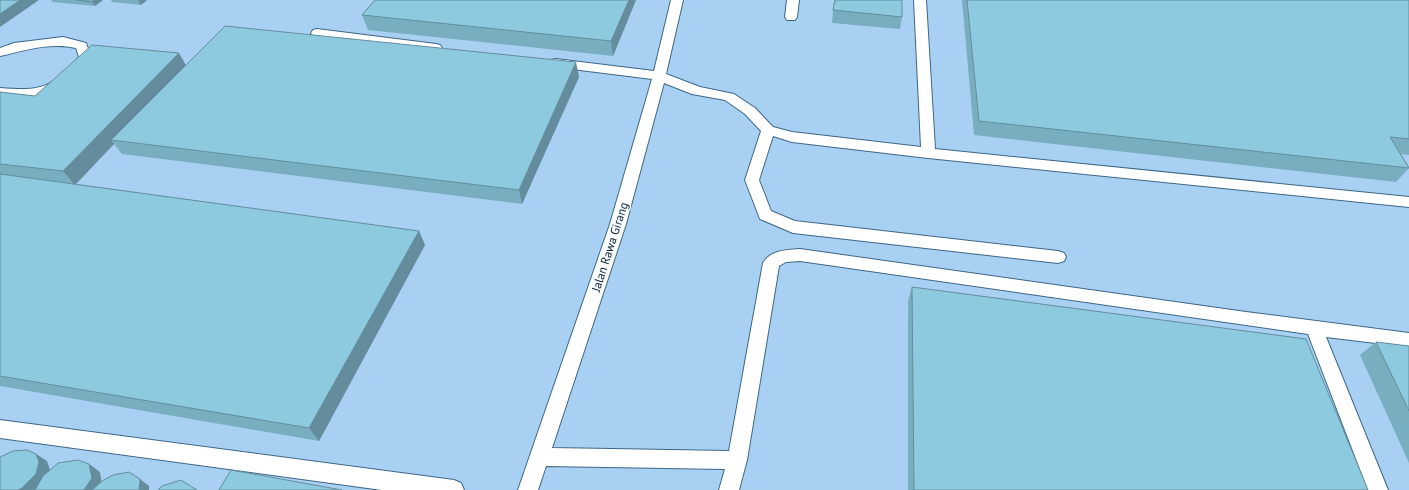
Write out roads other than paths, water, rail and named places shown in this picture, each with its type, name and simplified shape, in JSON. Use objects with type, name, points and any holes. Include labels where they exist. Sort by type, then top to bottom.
[{"type":"lane","name":"Jalan Rawa Girang","points":[[528,490],[618,224],[659,76],[677,0]]},
{"type":"lane","points":[[791,17],[793,0]]},
{"type":"lane","points":[[920,0],[928,153]]},
{"type":"lane","points":[[317,33],[449,50]]},
{"type":"lane","points":[[0,52],[14,47],[63,41],[82,46],[85,57],[64,81],[49,88],[25,94],[0,92]]},
{"type":"lane","points":[[543,62],[659,76],[697,91],[729,98],[750,111],[768,130],[792,137],[928,153],[1409,202]]},
{"type":"lane","points":[[768,130],[752,180],[765,215],[793,227],[1058,257]]},
{"type":"lane","points":[[729,490],[737,460],[771,263],[783,256],[800,255],[1314,328],[1409,340]]},
{"type":"lane","points":[[1314,328],[1378,490]]},
{"type":"lane","points":[[0,429],[454,490]]},
{"type":"lane","points":[[540,458],[737,460]]}]
